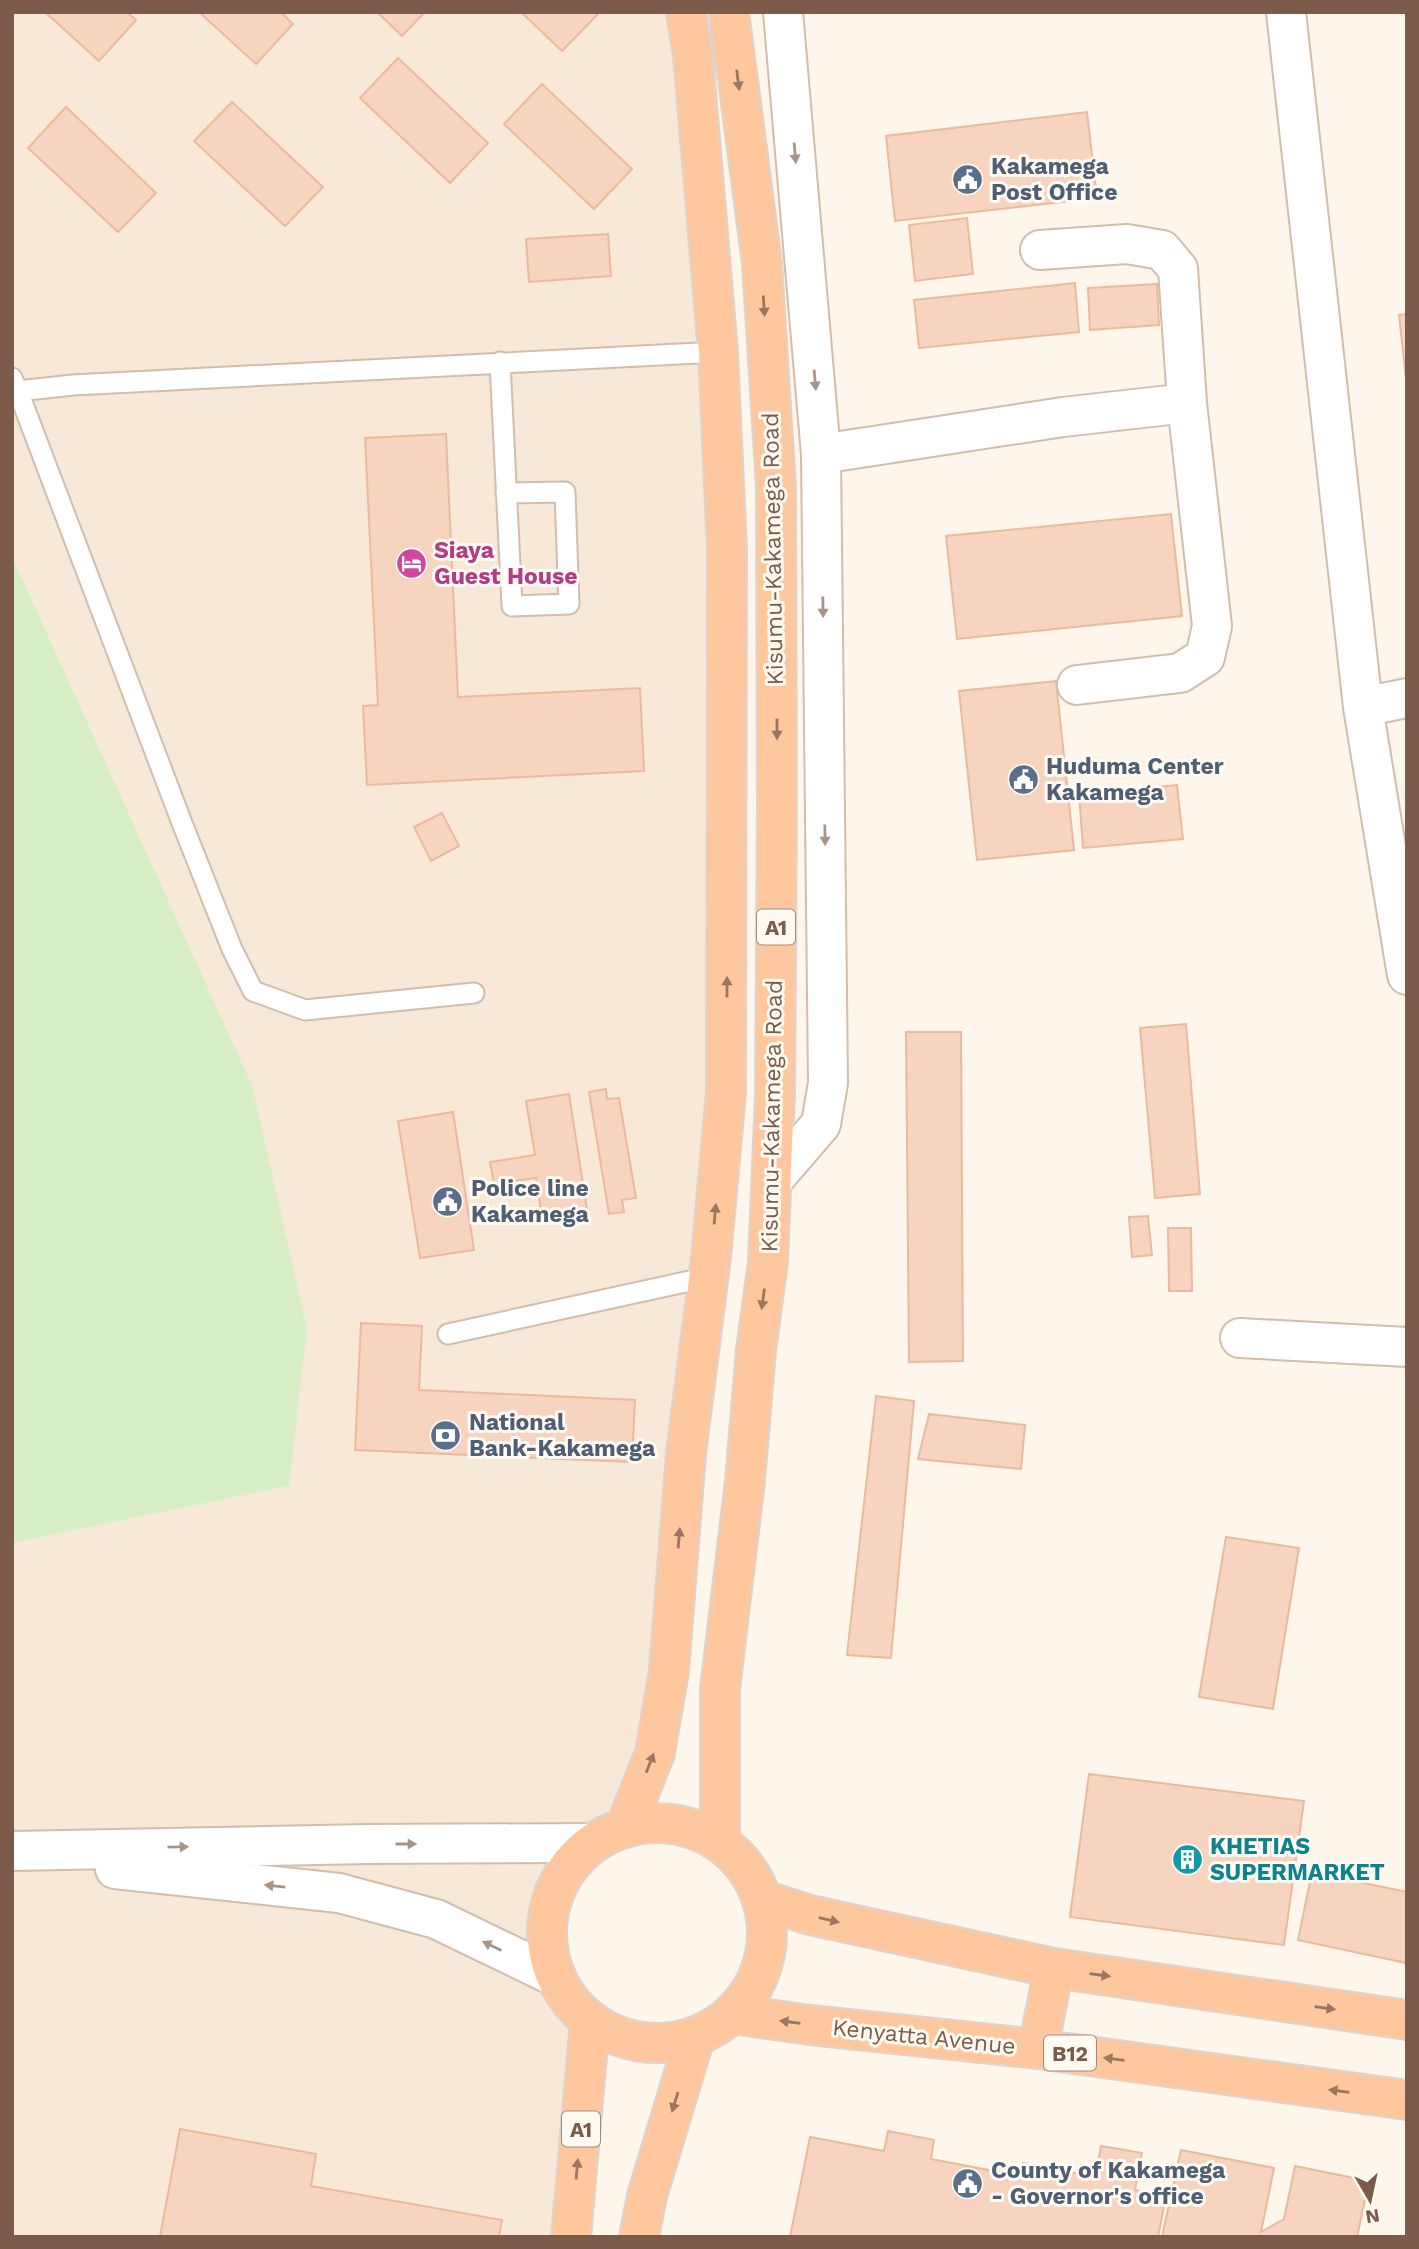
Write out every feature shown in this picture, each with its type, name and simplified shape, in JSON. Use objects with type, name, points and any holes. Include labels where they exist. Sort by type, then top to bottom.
[{"type":"highway","name":"Kisumu-Kakamega Road","points":[[609,1834],[654,1753],[669,1671],[686,1454],[708,1277],[726,1080],[727,549],[718,352],[687,12]]},
{"type":"highway","name":"Kisumu-Kakamega Road","points":[[720,1841],[720,1689],[768,1262],[772,1181],[777,821],[776,487],[762,263],[729,12]]},
{"type":"highway","points":[[658,1822],[690,1827],[720,1841],[747,1867],[764,1900],[768,1930],[765,1961],[752,1990],[733,2014],[695,2037],[668,2043],[640,2042],[614,2035],[590,2022],[569,2001],[554,1976],[545,1939],[550,1903],[566,1869],[609,1834],[658,1822]]},
{"type":"highway","points":[[764,1900],[810,1915],[1055,1968],[1407,2020]]},
{"type":"highway","points":[[1038,2049],[1055,1968]]},
{"type":"highway","name":"Kenyatta Avenue","points":[[733,2014],[810,2025],[1038,2049],[1407,2100]]},
{"type":"highway","name":"A1","points":[[571,2237],[590,2022]]},
{"type":"highway","points":[[639,2237],[647,2196],[695,2037]]},
{"type":"street","points":[[772,1181],[821,1124],[828,1083],[821,454],[783,12]]},
{"type":"street","points":[[1286,12],[1363,707],[1407,975]]},
{"type":"street","points":[[1040,250],[1127,244],[1162,250],[1178,269],[1186,403],[1212,626],[1205,657],[1180,673],[1077,685]]},
{"type":"street","points":[[821,454],[1063,417],[1186,403]]},
{"type":"street","points":[[1363,707],[1407,698]]},
{"type":"street","points":[[1240,1338],[1407,1347]]},
{"type":"street","points":[[12,1851],[368,1844],[609,1834]]},
{"type":"street","points":[[12,1858],[339,1893],[436,1919],[554,1976]]},
{"type":"lane","points":[[474,993],[305,1010],[253,991],[232,949],[187,836],[15,384],[73,385],[718,352]]},
{"type":"lane","points":[[500,362],[506,493],[512,606],[569,604],[565,492],[506,493]]},
{"type":"lane","points":[[448,1334],[708,1277]]},
{"type":"shaded area","points":[[12,12],[680,12],[731,814],[661,1671],[622,1826],[580,1845],[557,1870],[543,1906],[539,1943],[542,1979],[579,2028],[566,2237],[12,2237],[12,1543],[289,1486],[252,1085],[12,556]]},
{"type":"green space","points":[[12,556],[252,1085],[307,1329],[289,1486],[12,1543]]},
{"type":"building","points":[[45,12],[127,12],[136,20],[99,61]]},
{"type":"building","points":[[199,12],[281,12],[293,24],[256,64]]},
{"type":"building","points":[[377,12],[425,12],[402,36]]},
{"type":"building","points":[[521,12],[600,12],[562,51]]},
{"type":"building","points":[[398,58],[488,143],[450,183],[360,98]]},
{"type":"building","points":[[542,84],[632,169],[594,209],[504,124]]},
{"type":"building","points":[[232,102],[323,187],[285,226],[194,141]]},
{"type":"building","points":[[66,107],[156,193],[118,232],[28,148]]},
{"type":"building","points":[[1087,112],[1097,198],[895,221],[886,136]]},
{"type":"building","points":[[967,218],[973,274],[915,281],[909,225]]},
{"type":"building","points":[[608,234],[611,276],[529,282],[526,239]]},
{"type":"building","points":[[1075,283],[1079,332],[919,348],[914,300]]},
{"type":"building","points":[[1157,284],[1159,325],[1090,330],[1088,288]]},
{"type":"building","points":[[1407,314],[1407,388],[1399,315]]},
{"type":"building","name":"Siaya Guest House","points":[[446,434],[458,697],[640,688],[644,771],[367,785],[363,706],[378,705],[365,438]]},
{"type":"building","points":[[1171,514],[1182,616],[957,639],[946,536]]},
{"type":"building","points":[[1056,681],[1074,850],[977,860],[959,691]]},
{"type":"building","points":[[1177,785],[1183,839],[1083,848],[1079,794]]},
{"type":"building","points":[[442,813],[459,846],[431,861],[414,827]]},
{"type":"building","points":[[1186,1024],[1200,1194],[1155,1198],[1140,1028]]},
{"type":"building","points":[[906,1032],[961,1032],[963,1361],[909,1362]]},
{"type":"building","points":[[606,1089],[607,1099],[619,1098],[636,1198],[622,1200],[624,1212],[609,1214],[589,1092]]},
{"type":"building","points":[[569,1094],[588,1216],[543,1223],[536,1178],[494,1184],[490,1162],[535,1155],[526,1101]]},
{"type":"building","points":[[453,1112],[474,1250],[420,1258],[398,1121]]},
{"type":"building","points":[[1148,1216],[1152,1255],[1132,1257],[1129,1217]]},
{"type":"building","points":[[1168,1228],[1191,1228],[1192,1291],[1169,1291]]},
{"type":"building","points":[[361,1323],[422,1326],[419,1390],[635,1400],[632,1462],[355,1450]]},
{"type":"building","points":[[876,1396],[914,1401],[891,1658],[847,1655]]},
{"type":"building","points":[[929,1414],[1025,1425],[1021,1469],[918,1459]]},
{"type":"building","points":[[1226,1537],[1299,1548],[1273,1709],[1199,1697]]},
{"type":"building","name":"KHETIAS SUPERMARKET","points":[[1089,1774],[1304,1801],[1284,1945],[1070,1917]]},
{"type":"building","points":[[1312,1872],[1407,1892],[1406,1963],[1298,1940]]},
{"type":"building","points":[[180,2129],[316,2154],[311,2186],[502,2220],[499,2237],[160,2237]]},
{"type":"building","name":"County of Kakamega - Governor's office","points":[[888,2131],[934,2140],[931,2159],[1020,2176],[1023,2163],[1095,2177],[1101,2146],[1142,2153],[1135,2190],[1166,2196],[1158,2237],[790,2237],[810,2137],[884,2151]]},
{"type":"building","points":[[1181,2150],[1274,2168],[1261,2232],[1284,2219],[1295,2166],[1369,2181],[1357,2237],[1162,2237]]},
{"type":"place","name":"Kakamega Post Office","points":[[968,179]]},
{"type":"place","name":"Siaya Guest House","points":[[411,563]]},
{"type":"place","name":"Huduma Center Kakamega","points":[[1023,779]]},
{"type":"place","name":"Police line Kakamega","points":[[448,1201]]},
{"type":"place","name":"National Bank-Kakamega","points":[[446,1435]]},
{"type":"place","name":"KHETIAS SUPERMARKET","points":[[1187,1859]]},
{"type":"place","name":"County of Kakamega - Governor's office","points":[[968,2183]]}]
